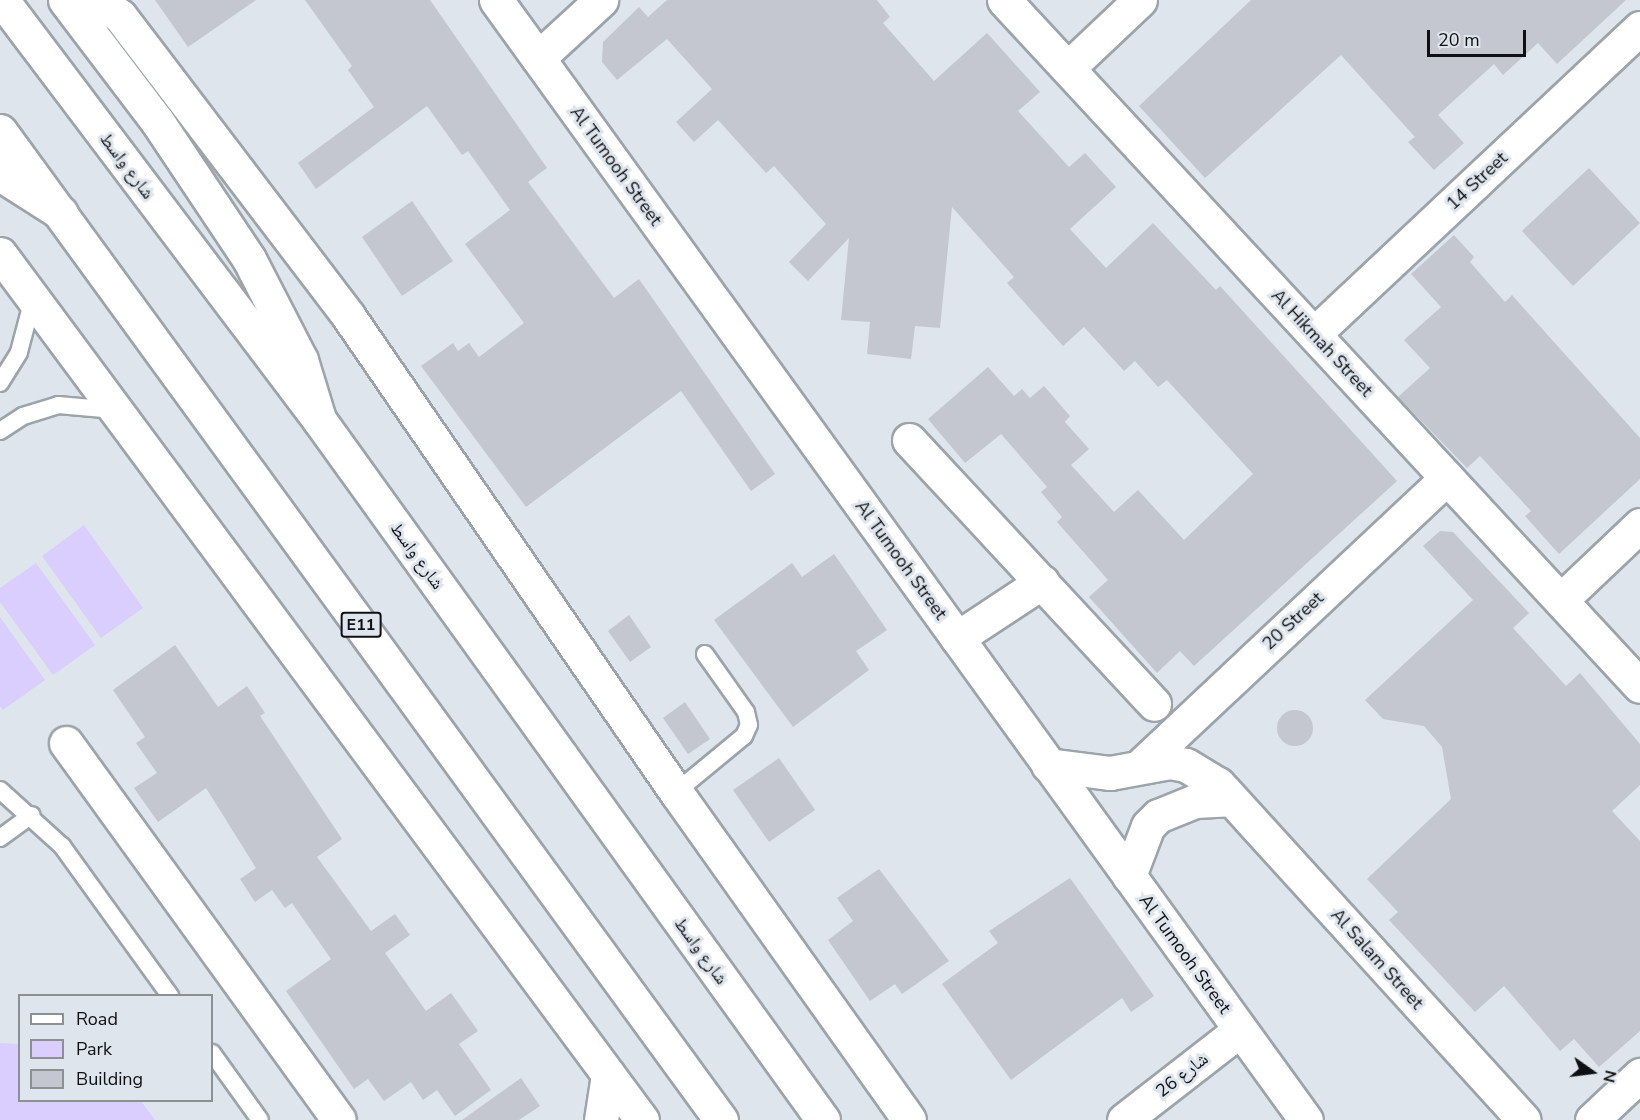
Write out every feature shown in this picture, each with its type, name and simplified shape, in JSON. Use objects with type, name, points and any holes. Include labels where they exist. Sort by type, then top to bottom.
[{"type":"main road","name":"شارع واسط","points":[[2,0],[320,421],[822,1120]]},
{"type":"main road","points":[[65,0],[157,121],[249,259],[302,360],[320,421]]},
{"type":"main road","points":[[97,0],[120,16],[349,317],[676,792],[909,1120]]},
{"type":"main road","name":"Al Tumooh Street","points":[[496,0],[1306,1120]]},
{"type":"main road","points":[[538,58],[601,0]]},
{"type":"main road","name":"Al Hikmah Street","points":[[1004,0],[1640,686]]},
{"type":"main road","points":[[1068,68],[1140,0]]},
{"type":"main road","name":"14 Street","points":[[1314,334],[1640,28]]},
{"type":"main road","name":"E11","points":[[0,131],[63,214],[721,1120]]},
{"type":"main road","points":[[0,174],[63,214]]},
{"type":"main road","points":[[0,254],[119,411],[642,1120]]},
{"type":"main road","points":[[909,440],[1154,704]]},
{"type":"main road","name":"20 Street","points":[[1140,766],[1447,478]]},
{"type":"main road","points":[[1561,600],[1640,525]]},
{"type":"main road","points":[[957,638],[1042,582]]},
{"type":"main road","points":[[66,743],[339,1120]]},
{"type":"main road","name":"Al Salam Street","points":[[1048,765],[1110,773],[1140,766],[1186,765],[1218,784],[1524,1120]]},
{"type":"main road","points":[[1129,876],[1144,835],[1158,816],[1195,801],[1230,799]]},
{"type":"main road","name":"شارع 26","points":[[1124,1120],[1240,1030]]},
{"type":"main road","points":[[601,1120],[608,1075]]},
{"type":"main road","points":[[1592,1120],[1640,1075]]},
{"type":"lane","points":[[0,383],[19,352],[33,298]]},
{"type":"lane","points":[[0,431],[23,416],[58,405],[119,411]]},
{"type":"lane","points":[[676,792],[744,736],[749,725],[746,712],[705,654]]},
{"type":"lane","points":[[0,790],[32,815],[62,846],[169,994]]},
{"type":"lane","points":[[0,838],[32,815]]},
{"type":"lane","points":[[213,1054],[260,1120]]},
{"type":"green space","points":[[84,525],[143,608],[101,638],[42,556]]},
{"type":"green space","points":[[36,563],[95,645],[53,675],[0,602],[0,588]]},
{"type":"green space","points":[[0,617],[45,680],[3,710],[0,706]]},
{"type":"green space","points":[[0,1043],[18,1044],[18,1102],[142,1102],[155,1120],[0,1120]]},
{"type":"building","points":[[155,0],[256,0],[188,47]]},
{"type":"building","points":[[305,0],[430,0],[547,168],[528,182],[614,298],[639,279],[775,474],[751,491],[681,391],[526,507],[421,366],[453,343],[458,351],[469,343],[479,357],[524,323],[465,244],[510,210],[468,151],[462,155],[427,106],[316,189],[298,163],[374,107],[348,70],[352,66]]},
{"type":"building","points":[[667,0],[877,0],[890,17],[883,23],[934,81],[987,33],[1040,92],[1018,111],[1069,167],[1085,153],[1116,187],[1070,229],[1106,268],[1153,223],[1216,290],[1220,286],[1397,481],[1194,666],[1180,651],[1157,673],[1089,597],[1108,580],[1057,522],[1062,517],[1041,492],[1047,487],[1001,434],[965,463],[928,419],[988,367],[1014,396],[1022,389],[1030,398],[1044,386],[1070,416],[1065,422],[1089,449],[1071,465],[1114,512],[1138,490],[1184,540],[1253,474],[1167,380],[1158,387],[1135,361],[1124,371],[1084,327],[1063,346],[1007,283],[1014,277],[952,207],[940,328],[915,326],[911,359],[867,354],[870,322],[841,320],[849,238],[808,281],[789,262],[826,224],[774,166],[766,173],[718,120],[694,142],[676,122],[712,89],[667,39],[617,80],[602,62],[603,42],[639,7],[648,17]]},
{"type":"building","points":[[1251,0],[1626,0],[1557,64],[1538,43],[1503,75],[1494,64],[1438,115],[1464,143],[1434,170],[1408,142],[1415,137],[1341,55],[1205,178],[1139,106]]},
{"type":"building","points":[[1589,168],[1640,223],[1573,286],[1522,231]]},
{"type":"building","points":[[412,201],[453,261],[402,296],[362,237]]},
{"type":"building","points":[[1454,235],[1474,257],[1470,262],[1505,302],[1512,295],[1640,438],[1640,479],[1559,554],[1525,516],[1531,511],[1480,456],[1467,468],[1398,397],[1430,368],[1404,340],[1441,307],[1411,274]]},
{"type":"building","points":[[1440,531],[1453,532],[1529,613],[1513,628],[1566,686],[1580,673],[1640,744],[1640,785],[1612,811],[1640,841],[1640,1031],[1599,1067],[1574,1039],[1560,1051],[1504,986],[1475,1012],[1389,920],[1398,912],[1367,879],[1451,799],[1442,747],[1424,726],[1383,719],[1365,700],[1473,600],[1423,546]]},
{"type":"building","points":[[834,554],[887,630],[856,651],[869,670],[793,727],[714,620],[792,563],[802,577]]},
{"type":"building","points":[[629,615],[651,647],[630,662],[608,631]]},
{"type":"building","points":[[175,645],[218,707],[247,686],[265,713],[260,716],[342,839],[317,857],[371,931],[395,914],[410,935],[385,953],[426,1011],[451,993],[478,1031],[459,1044],[491,1090],[455,1116],[437,1090],[423,1100],[411,1082],[384,1101],[368,1079],[354,1089],[286,991],[331,959],[292,903],[285,908],[272,890],[255,902],[240,879],[256,868],[206,788],[158,822],[134,788],[157,773],[136,743],[145,737],[113,690]]},
{"type":"building","points":[[685,702],[710,739],[688,754],[663,718]]},
{"type":"building","points":[[1295,710],[1308,715],[1313,728],[1308,741],[1295,746],[1282,741],[1277,728],[1282,715]]},
{"type":"building","points":[[779,758],[815,810],[769,842],[733,790]]},
{"type":"building","points":[[879,869],[949,961],[902,994],[895,984],[870,1001],[828,940],[853,921],[837,898]]},
{"type":"building","points":[[1070,878],[1154,996],[1131,1012],[1122,998],[1011,1080],[942,984],[998,943],[989,931]]},
{"type":"building","points":[[521,1078],[540,1106],[519,1120],[462,1120]]}]
